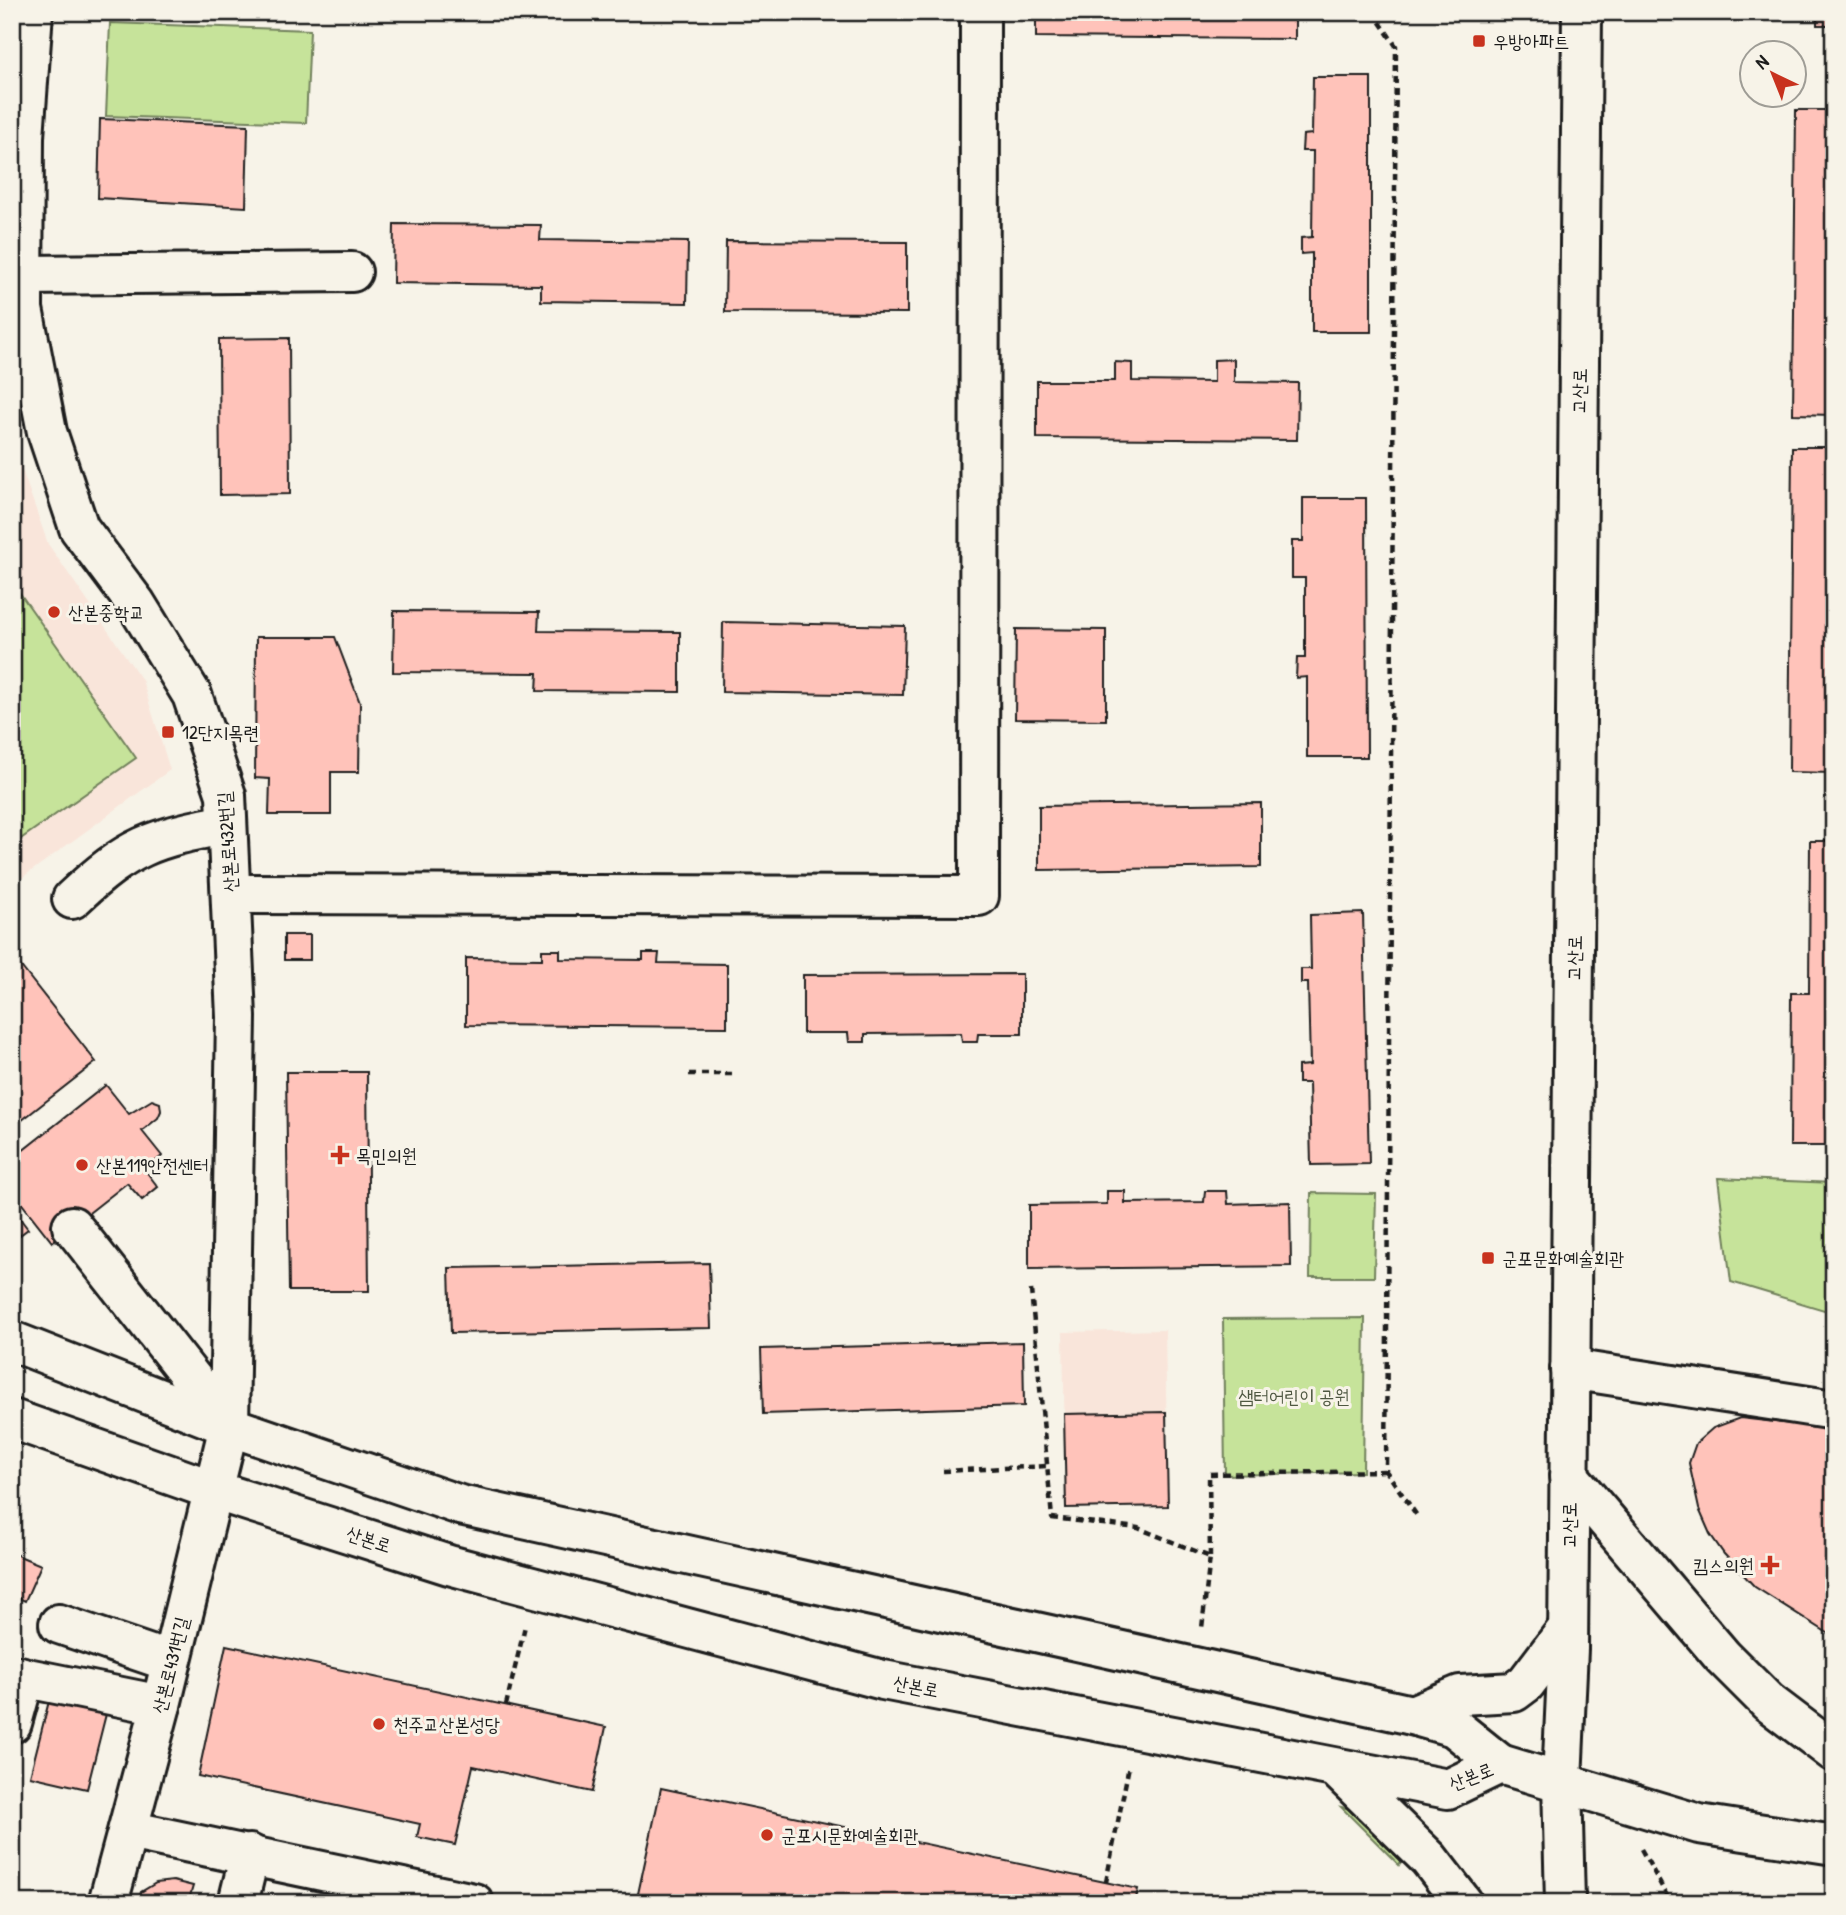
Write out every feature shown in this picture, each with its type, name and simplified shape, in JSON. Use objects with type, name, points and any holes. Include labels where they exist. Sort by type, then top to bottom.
[{"type":"street","name":"산본로432번길","points":[[33,12],[24,137],[19,299],[47,432],[79,528],[136,604],[192,695],[226,795],[236,1017],[229,1426]]},
{"type":"street","points":[[231,894],[979,897],[980,12]]},
{"type":"street","name":"고산로","points":[[1565,1903],[1563,1781],[1568,1628],[1582,12]]},
{"type":"street","points":[[19,299],[352,272]]},
{"type":"street","points":[[72,899],[128,852],[164,836],[227,824]]},
{"type":"street","points":[[72,1226],[229,1426]]},
{"type":"street","points":[[12,1341],[229,1426],[460,1504],[1412,1715],[1454,1727],[1500,1764]]},
{"type":"street","points":[[1570,1369],[1834,1410]]},
{"type":"street","name":"산본로","points":[[12,1419],[213,1490],[449,1565],[883,1680],[1136,1731],[1448,1789],[1500,1764],[1699,1824],[1834,1844]]},
{"type":"street","name":"산본로431번길","points":[[108,1903],[161,1705],[229,1426]]},
{"type":"street","points":[[1569,1476],[1723,1657],[1768,1702],[1834,1752]]},
{"type":"street","points":[[59,1624],[171,1662]]},
{"type":"street","points":[[1412,1715],[1460,1695],[1514,1692],[1526,1683],[1568,1628]]},
{"type":"street","points":[[12,1723],[20,1694],[16,1676],[161,1705]]},
{"type":"street","points":[[1336,1768],[1429,1859],[1463,1903]]},
{"type":"street","points":[[128,1830],[474,1903]]},
{"type":"street","points":[[237,1903],[250,1854]]},
{"type":"path","points":[[1373,12],[1396,47],[1386,1471],[1418,1517]]},
{"type":"path","points":[[689,1074],[734,1074]]},
{"type":"path","points":[[1031,1290],[1052,1518],[1138,1528],[1210,1557]]},
{"type":"path","points":[[943,1471],[1047,1466]]},
{"type":"path","points":[[1197,1667],[1210,1557],[1209,1474],[1386,1471]]},
{"type":"path","points":[[506,1705],[534,1587]]},
{"type":"path","points":[[1106,1882],[1136,1731]]},
{"type":"shaded area","name":"산본중학교","points":[[12,441],[48,544],[142,680],[170,770],[12,885]]},
{"type":"shaded area","points":[[1165,1330],[1168,1506],[1066,1508],[1063,1332]]},
{"type":"green space","points":[[110,23],[310,30],[306,123],[106,116]]},
{"type":"green space","points":[[12,582],[136,758],[12,845]]},
{"type":"green space","points":[[1718,1178],[1834,1183],[1834,1313],[1731,1282]]},
{"type":"green space","points":[[1311,1193],[1376,1194],[1374,1277],[1310,1277]]},
{"type":"green space","name":"샘터어린이 공원","points":[[1365,1318],[1363,1472],[1225,1475],[1223,1319]]},
{"type":"green space","points":[[1341,1807],[1409,1821],[1411,1843],[1399,1865]]},
{"type":"building","points":[[1036,12],[1295,12],[1295,39],[1036,37]]},
{"type":"building","points":[[1817,12],[1834,12],[1834,25],[1817,25]]},
{"type":"building","points":[[1313,77],[1371,77],[1371,332],[1312,332],[1312,253],[1301,254],[1301,238],[1312,237],[1313,151],[1302,151],[1303,135],[1312,134]]},
{"type":"building","points":[[1796,110],[1834,110],[1834,415],[1793,414]]},
{"type":"building","points":[[100,119],[248,125],[246,207],[98,198]]},
{"type":"building","points":[[394,224],[541,225],[540,240],[688,242],[687,303],[541,301],[541,285],[393,283]]},
{"type":"building","points":[[726,241],[907,242],[907,313],[725,312]]},
{"type":"building","points":[[289,338],[290,494],[220,495],[219,339]]},
{"type":"building","points":[[1234,359],[1234,382],[1298,383],[1297,440],[1037,438],[1037,381],[1115,381],[1115,362],[1132,363],[1132,381],[1214,382],[1214,360]]},
{"type":"building","points":[[1792,447],[1834,447],[1834,773],[1789,772]]},
{"type":"building","points":[[1303,498],[1366,498],[1367,757],[1307,757],[1307,677],[1296,678],[1297,658],[1305,658],[1305,578],[1292,578],[1292,541],[1303,541]]},
{"type":"building","points":[[394,611],[539,612],[538,631],[680,632],[680,692],[537,691],[538,673],[393,672]]},
{"type":"building","points":[[723,622],[905,626],[903,695],[722,692]]},
{"type":"building","points":[[1016,629],[1106,630],[1106,720],[1015,719]]},
{"type":"building","points":[[256,637],[335,637],[360,703],[359,772],[331,772],[331,815],[269,815],[270,779],[255,778]]},
{"type":"building","points":[[1261,803],[1261,867],[1039,870],[1039,806]]},
{"type":"building","points":[[1810,841],[1834,841],[1834,1146],[1790,1146],[1791,993],[1809,993]]},
{"type":"building","points":[[1363,913],[1369,1164],[1311,1165],[1309,1083],[1298,1083],[1298,1066],[1310,1065],[1308,983],[1301,983],[1301,969],[1311,969],[1310,915]]},
{"type":"building","points":[[284,935],[310,935],[310,960],[284,960]]},
{"type":"building","points":[[542,950],[560,950],[560,959],[643,960],[643,953],[659,953],[658,963],[727,964],[727,1027],[466,1025],[466,958],[542,959]]},
{"type":"building","points":[[12,955],[96,1062],[12,1128]]},
{"type":"building","points":[[1022,974],[1022,1034],[978,1034],[977,1042],[962,1042],[961,1033],[865,1034],[865,1042],[849,1042],[848,1033],[803,1033],[803,975]]},
{"type":"building","points":[[286,1072],[367,1072],[369,1291],[289,1291]]},
{"type":"building","name":"산본119안전센터","points":[[106,1085],[129,1114],[152,1100],[160,1103],[158,1118],[142,1131],[162,1156],[145,1170],[158,1187],[142,1200],[127,1183],[52,1242],[12,1191],[12,1159]]},
{"type":"building","points":[[1107,1191],[1125,1191],[1125,1203],[1204,1202],[1205,1191],[1227,1191],[1228,1204],[1290,1202],[1291,1266],[1029,1269],[1029,1205],[1107,1204]]},
{"type":"building","points":[[12,1208],[28,1229],[12,1241]]},
{"type":"building","points":[[709,1263],[711,1328],[451,1333],[449,1268]]},
{"type":"building","points":[[1023,1342],[1024,1406],[763,1414],[761,1349]]},
{"type":"building","points":[[1166,1412],[1168,1506],[1066,1508],[1064,1414]]},
{"type":"building","points":[[1740,1418],[1834,1429],[1834,1637],[1755,1587],[1724,1554],[1710,1534],[1699,1509],[1689,1463],[1696,1443],[1713,1428]]},
{"type":"building","points":[[12,1553],[41,1565],[25,1601],[12,1595]]},
{"type":"building","points":[[226,1645],[606,1727],[592,1792],[473,1766],[455,1845],[417,1837],[420,1824],[198,1776]]},
{"type":"building","points":[[49,1701],[106,1714],[87,1789],[30,1776]]},
{"type":"building","name":"군포시문화예술회관","points":[[661,1788],[1138,1889],[1135,1903],[636,1903]]},
{"type":"building","points":[[173,1881],[193,1886],[188,1903],[138,1903],[141,1892],[156,1883]]},
{"type":"place","name":"우방아파트","points":[[1479,41]]},
{"type":"place","name":"산본중학교","points":[[54,612]]},
{"type":"place","name":"12단지목련","points":[[168,732]]},
{"type":"place","name":"목민의원","points":[[340,1155]]},
{"type":"place","name":"산본119안전센터","points":[[82,1165]]},
{"type":"place","name":"군포문화예술회관","points":[[1488,1258]]},
{"type":"place","name":"킴스의원","points":[[1770,1565]]},
{"type":"place","name":"천주교산본성당","points":[[379,1724]]},
{"type":"place","name":"군포시문화예술회관","points":[[767,1835]]}]
